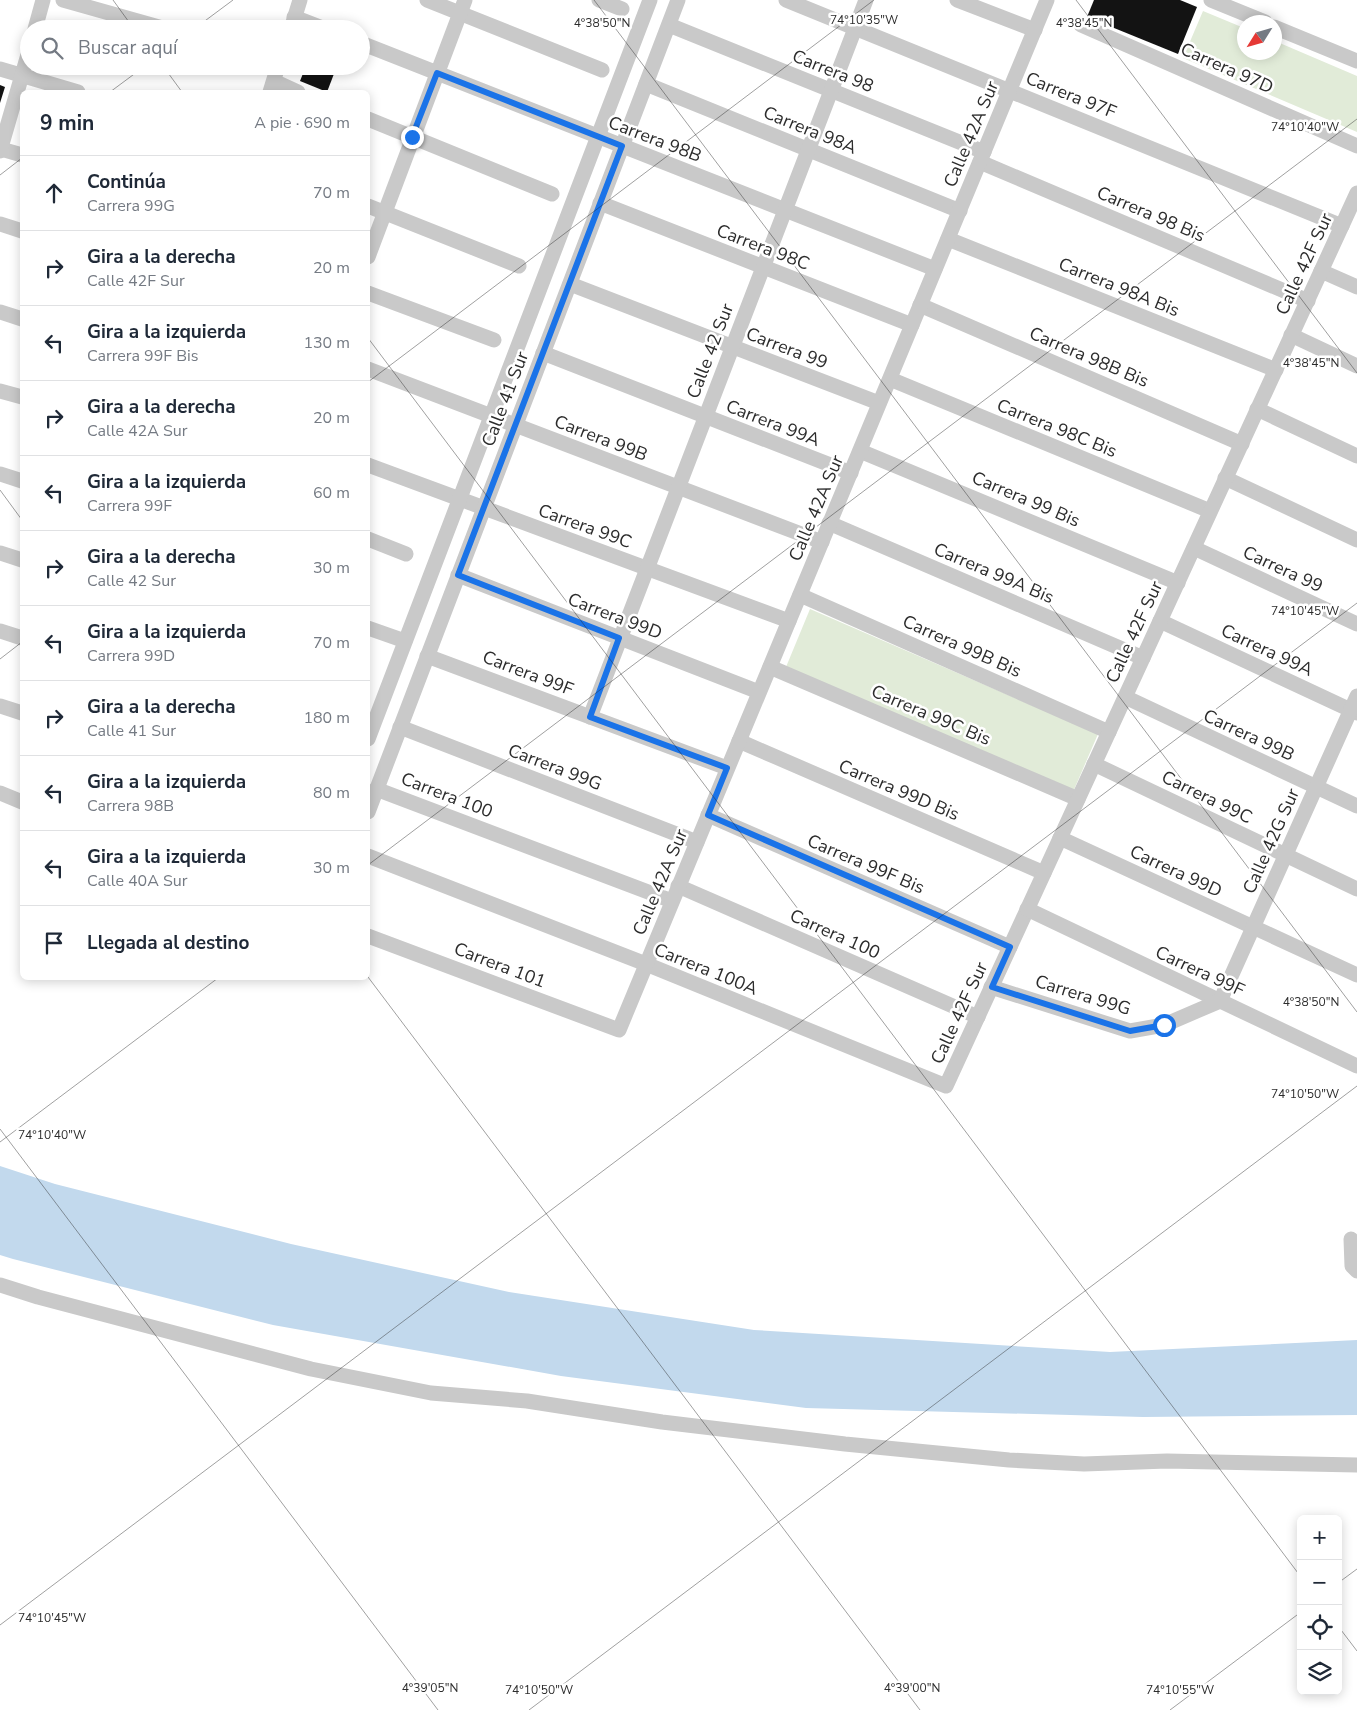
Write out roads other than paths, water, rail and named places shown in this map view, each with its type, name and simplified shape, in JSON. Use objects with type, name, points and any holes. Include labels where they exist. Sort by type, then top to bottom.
[{"type":"street","points":[[37,20],[43,0]]},
{"type":"street","points":[[63,0],[134,20]]},
{"type":"street","points":[[293,20],[300,0]]},
{"type":"street","points":[[426,0],[462,7],[602,70]]},
{"type":"street","points":[[599,0],[622,9]]},
{"type":"street","name":"Calle 41 Sur","points":[[370,734],[650,0]]},
{"type":"street","name":"Calle 41 Sur","points":[[370,806],[678,0]]},
{"type":"street","name":"Carrera 97F","points":[[786,0],[1342,226]]},
{"type":"street","name":"Calle 42 Sur","points":[[590,717],[866,0]]},
{"type":"street","points":[[957,0],[1034,30]]},
{"type":"street","name":"Calle 42A Sur","points":[[618,1030],[1047,0]]},
{"type":"street","points":[[1210,0],[1248,15]]},
{"type":"street","points":[[370,251],[383,212],[462,7]]},
{"type":"street","name":"Carrera 98","points":[[668,25],[832,91],[982,157]]},
{"type":"street","name":"Carrera 97D","points":[[1081,25],[1357,146]]},
{"type":"street","points":[[1282,30],[1357,61]]},
{"type":"street","name":"Carrera 98B","points":[[370,47],[935,269]]},
{"type":"street","points":[[0,69],[20,74]]},
{"type":"street","points":[[20,155],[0,150],[22,75],[71,90]]},
{"type":"street","name":"Carrera 98A","points":[[646,84],[960,211]]},
{"type":"street","points":[[272,87],[288,90]]},
{"type":"street","points":[[370,120],[552,194]]},
{"type":"street","name":"Carrera 98 Bis","points":[[982,157],[1308,300]]},
{"type":"street","name":"Calle 42F Sur","points":[[946,1086],[1321,270],[1356,198]]},
{"type":"street","name":"Carrera 98C","points":[[600,203],[912,325]]},
{"type":"street","points":[[370,207],[519,266]]},
{"type":"street","points":[[0,224],[20,230]]},
{"type":"street","name":"Carrera 98A Bis","points":[[948,239],[1276,370]]},
{"type":"street","points":[[1321,270],[1357,287]]},
{"type":"street","name":"Carrera 99","points":[[570,284],[879,403]]},
{"type":"street","points":[[370,294],[494,340]]},
{"type":"street","name":"Carrera 98B Bis","points":[[920,305],[1242,444]]},
{"type":"street","points":[[0,312],[20,318]]},
{"type":"street","points":[[1292,336],[1357,366]]},
{"type":"street","name":"Carrera 99A","points":[[543,353],[850,473]]},
{"type":"street","name":"Carrera 99B","points":[[370,370],[822,542]]},
{"type":"street","name":"Carrera 98C Bis","points":[[890,378],[1210,511]]},
{"type":"street","points":[[0,391],[20,396]]},
{"type":"street","points":[[1258,409],[1357,456]]},
{"type":"street","name":"Carrera 99 Bis","points":[[860,451],[1178,583]]},
{"type":"street","name":"Carrera 99C","points":[[370,466],[789,621]]},
{"type":"street","points":[[0,474],[20,480]]},
{"type":"street","points":[[1226,478],[1357,540]]},
{"type":"street","name":"Carrera 99A Bis","points":[[830,523],[1143,658]]},
{"type":"street","points":[[370,540],[406,554]]},
{"type":"street","name":"Carrera 99","points":[[1194,548],[1357,624]]},
{"type":"street","points":[[0,553],[20,559]]},
{"type":"street","name":"Carrera 99D","points":[[458,575],[759,692]]},
{"type":"street","name":"Carrera 99B Bis","points":[[800,595],[1109,732]]},
{"type":"street","name":"Carrera 99A","points":[[1160,620],[1355,706]]},
{"type":"street","points":[[370,629],[405,641]]},
{"type":"street","points":[[0,631],[20,637]]},
{"type":"street","name":"Carrera 99F","points":[[427,656],[727,768]]},
{"type":"street","name":"Carrera 99C Bis","points":[[770,667],[1078,798]]},
{"type":"street","name":"Carrera 99B","points":[[1125,697],[1357,806]]},
{"type":"street","points":[[0,706],[20,712]]},
{"type":"street","name":"Calle 42G Sur","points":[[1220,1001],[1316,787],[1355,706]]},
{"type":"street","name":"Carrera 99G","points":[[400,727],[697,842]]},
{"type":"street","name":"Carrera 99D Bis","points":[[739,741],[1044,873]]},
{"type":"street","name":"Carrera 99C","points":[[1094,764],[1357,889]]},
{"type":"street","name":"Carrera 100","points":[[376,789],[672,901]]},
{"type":"street","points":[[0,793],[20,801]]},
{"type":"street","name":"Carrera 99F Bis","points":[[708,815],[1010,947]]},
{"type":"street","name":"Carrera 99D","points":[[1060,838],[1357,975]]},
{"type":"street","name":"Carrera 100A","points":[[370,857],[646,964],[946,1086]]},
{"type":"street","name":"Carrera 100","points":[[678,886],[978,1017]]},
{"type":"street","name":"Carrera 99F","points":[[1027,909],[1357,1066]]},
{"type":"street","name":"Carrera 101","points":[[370,937],[618,1030]]},
{"type":"street","name":"Carrera 99G","points":[[992,987],[1130,1031],[1164,1025],[1220,1001]]},
{"type":"street","points":[[1351,1239],[1352,1266],[1357,1271]]},
{"type":"street","points":[[0,1285],[38,1297],[310,1369],[431,1393],[528,1402],[662,1422],[845,1444],[1009,1460],[1084,1464],[1167,1461],[1357,1465]]},
{"type":"water","points":[[0,1166],[55,1184],[291,1244],[509,1292],[754,1330],[1110,1352],[1357,1340],[1357,1415],[1143,1417],[806,1408],[561,1376],[273,1325],[0,1255]]}]
